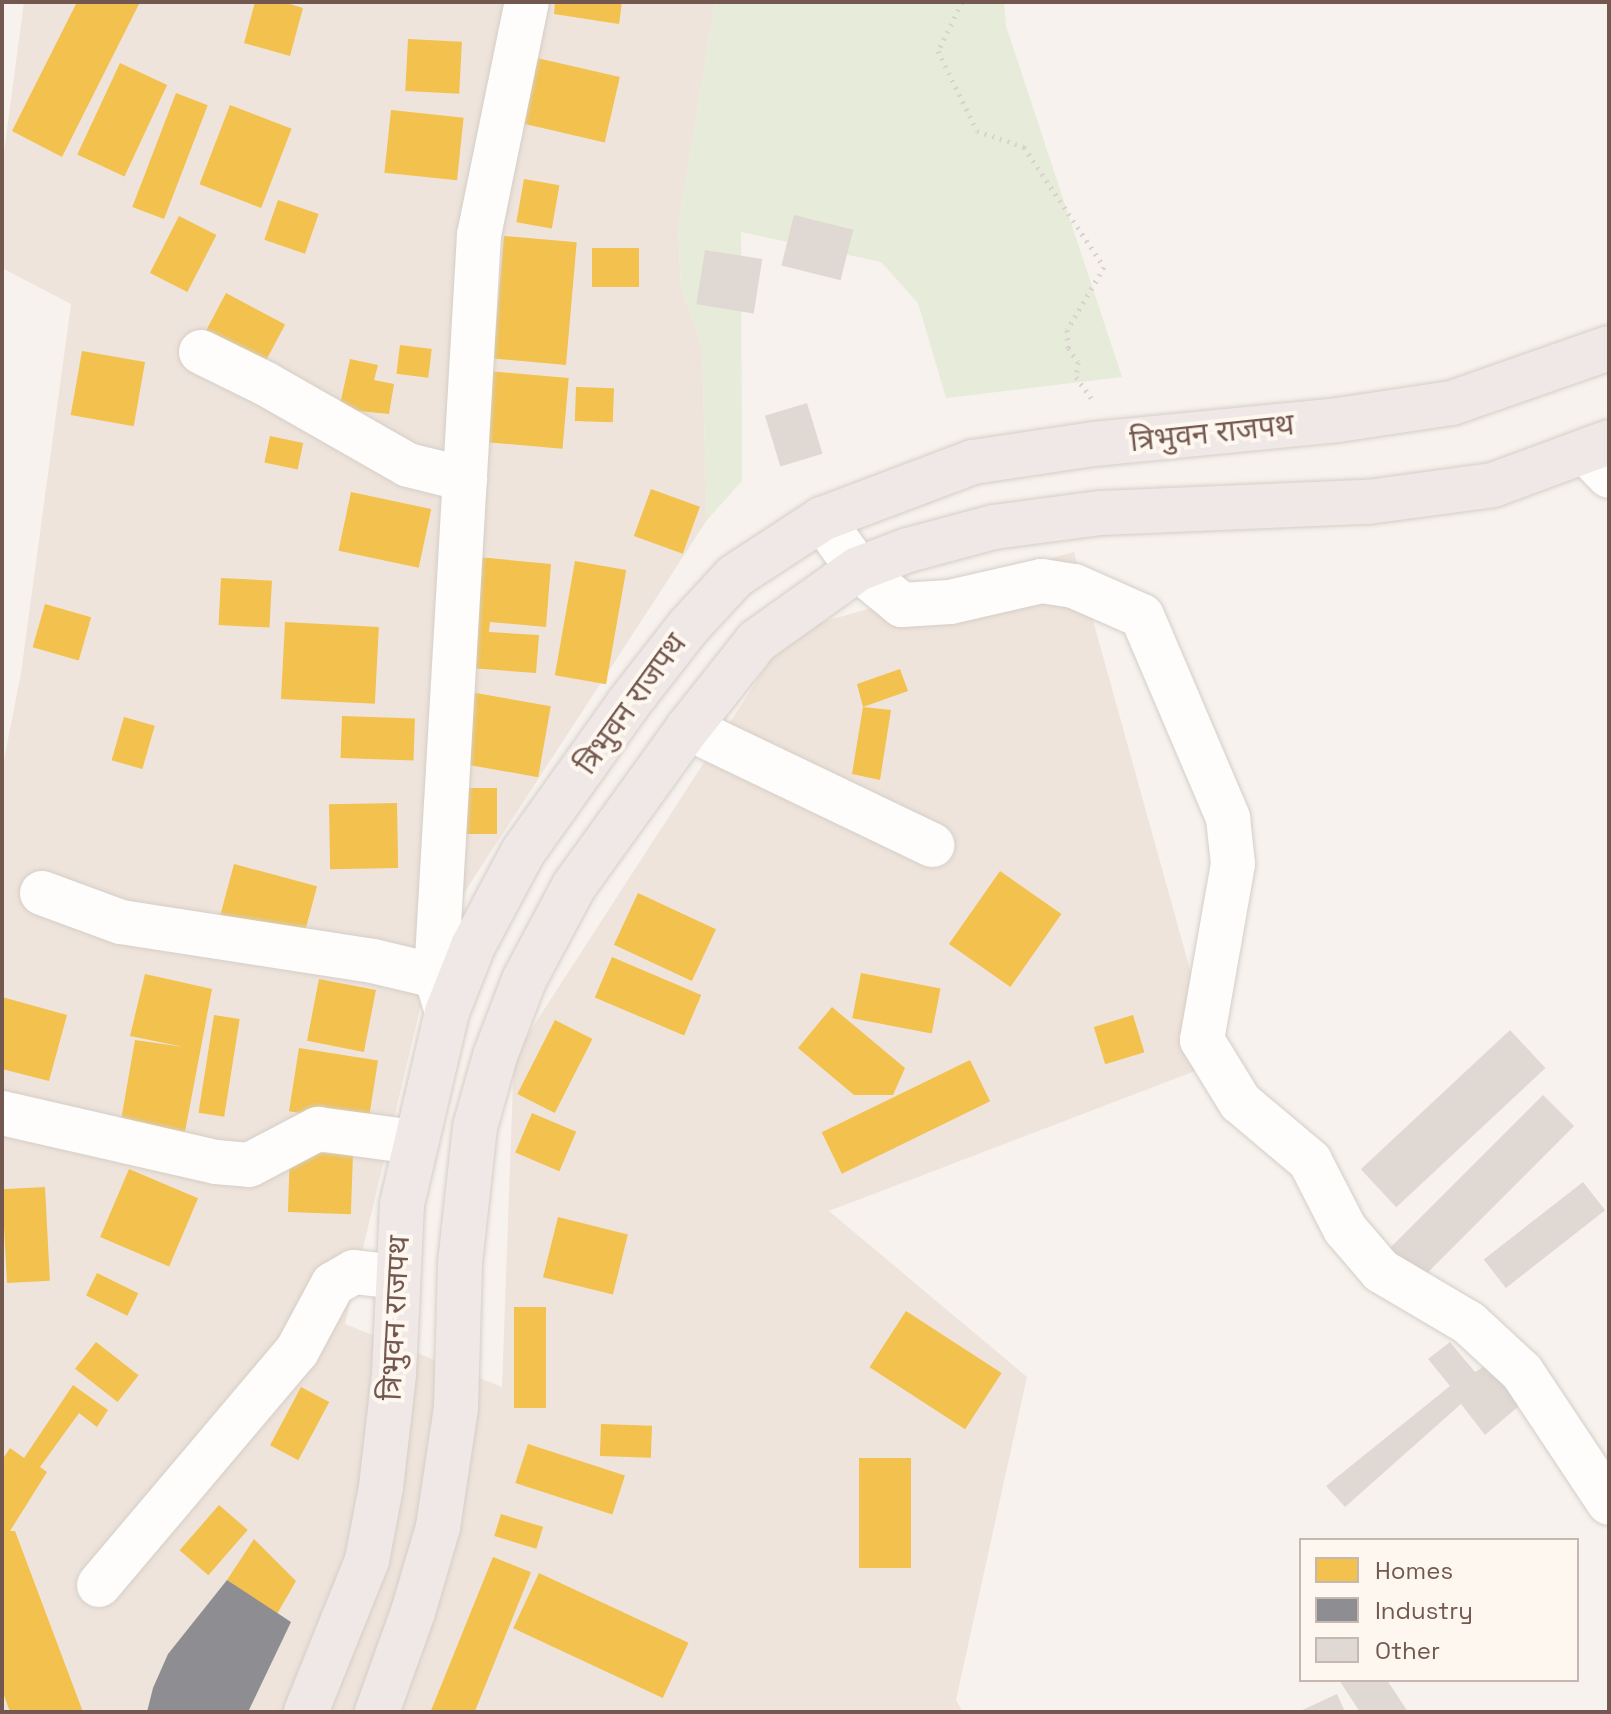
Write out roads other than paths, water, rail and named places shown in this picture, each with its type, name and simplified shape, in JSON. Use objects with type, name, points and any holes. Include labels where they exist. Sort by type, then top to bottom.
[{"type":"highway","name":"त्रिभुवन राजपथ","points":[[306,1712],[367,1560],[381,1487],[394,1374],[402,1204],[441,994],[473,946],[523,852],[628,704],[688,627],[735,576],[822,519],[973,462],[1094,444],[1338,420],[1452,403],[1609,348]]},
{"type":"highway","name":"त्रिभुवन राजपथ","points":[[382,1700],[438,1527],[456,1408],[460,1263],[475,1127],[503,1035],[524,980],[574,886],[688,728],[757,641],[858,569],[908,550],[994,527],[1101,513],[1368,502],[1493,485],[1602,457]]},
{"type":"highway","points":[[441,994],[503,1035]]},
{"type":"highway","points":[[328,1663],[382,1700]]},
{"type":"street","points":[[42,893],[121,922],[373,961],[441,994],[479,235],[527,2]]},
{"type":"street","points":[[201,352],[266,384],[408,465],[465,479]]},
{"type":"street","points":[[822,519],[858,569],[902,605],[950,602],[1042,581],[1074,586],[1142,616],[1228,818],[1233,864],[1202,1040],[1240,1102],[1310,1161],[1345,1229],[1381,1271],[1469,1323],[1522,1372],[1609,1503]]},
{"type":"street","points":[[688,728],[932,845]]},
{"type":"street","points":[[2,1113],[216,1162],[249,1165],[318,1129],[414,1142]]},
{"type":"street","points":[[99,1585],[297,1351],[333,1284],[354,1272],[397,1277]]}]
